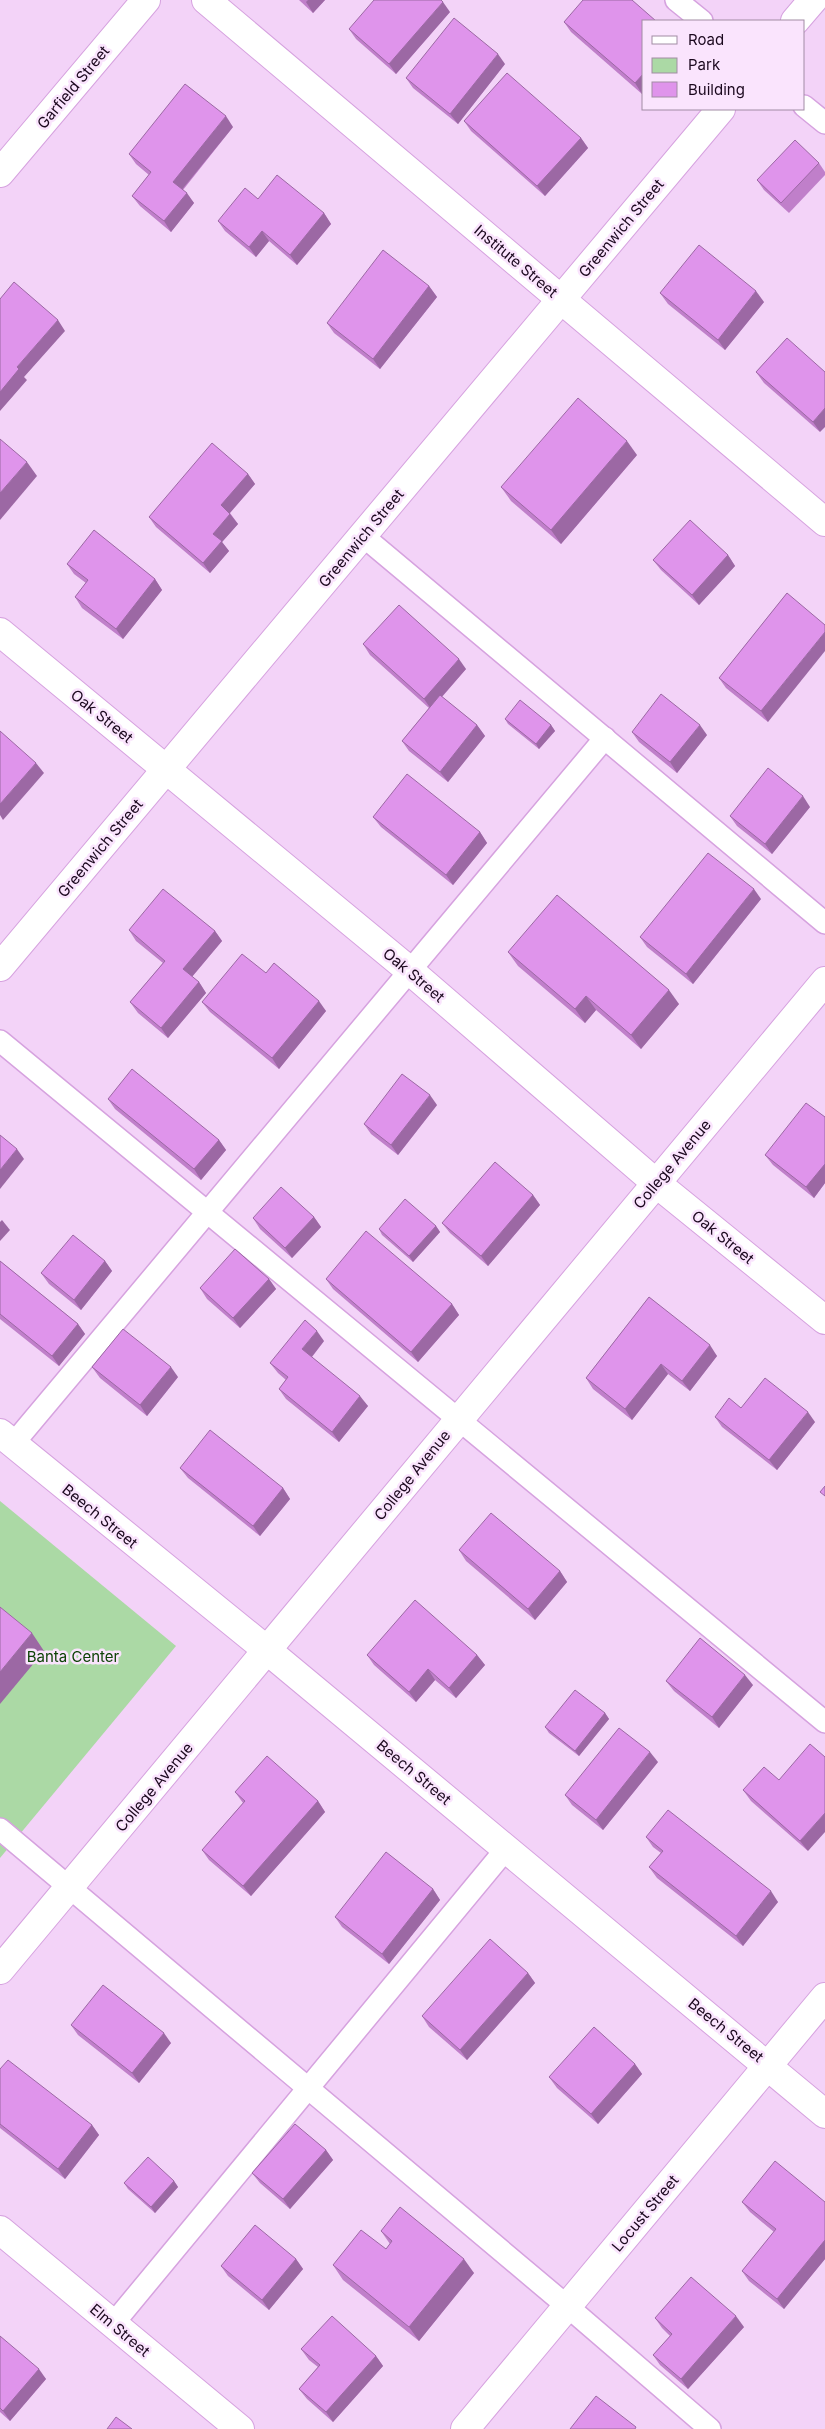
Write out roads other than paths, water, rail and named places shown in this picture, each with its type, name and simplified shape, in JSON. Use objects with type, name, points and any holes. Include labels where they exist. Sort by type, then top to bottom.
[{"type":"street","name":"Garfield Street","points":[[0,173],[146,0]]},
{"type":"street","name":"Institute Street","points":[[206,0],[825,522]]},
{"type":"street","points":[[796,20],[813,0]]},
{"type":"street","name":"Greenwich Street","points":[[0,967],[720,110]]},
{"type":"street","name":"Oak Street","points":[[0,632],[167,768],[409,970],[656,1183],[825,1320]]},
{"type":"street","name":"College Avenue","points":[[0,1970],[825,981]]},
{"type":"street","name":"Beech Street","points":[[7,1439],[268,1651],[825,2114]]},
{"type":"street","name":"Locust Street","points":[[465,2429],[825,1997]]},
{"type":"street","name":"Elm Street","points":[[0,2230],[240,2429]]},
{"type":"lane","points":[[676,0],[701,20]]},
{"type":"lane","points":[[805,107],[825,123]]},
{"type":"lane","points":[[362,536],[825,923]]},
{"type":"lane","points":[[7,1439],[207,1211],[605,738]]},
{"type":"lane","points":[[0,1041],[825,1722]]},
{"type":"lane","points":[[0,1829],[70,1886],[710,2429]]},
{"type":"lane","points":[[113,2324],[506,1849]]},
{"type":"park label","name":"Banta Center","points":[[73,1656]]}]
